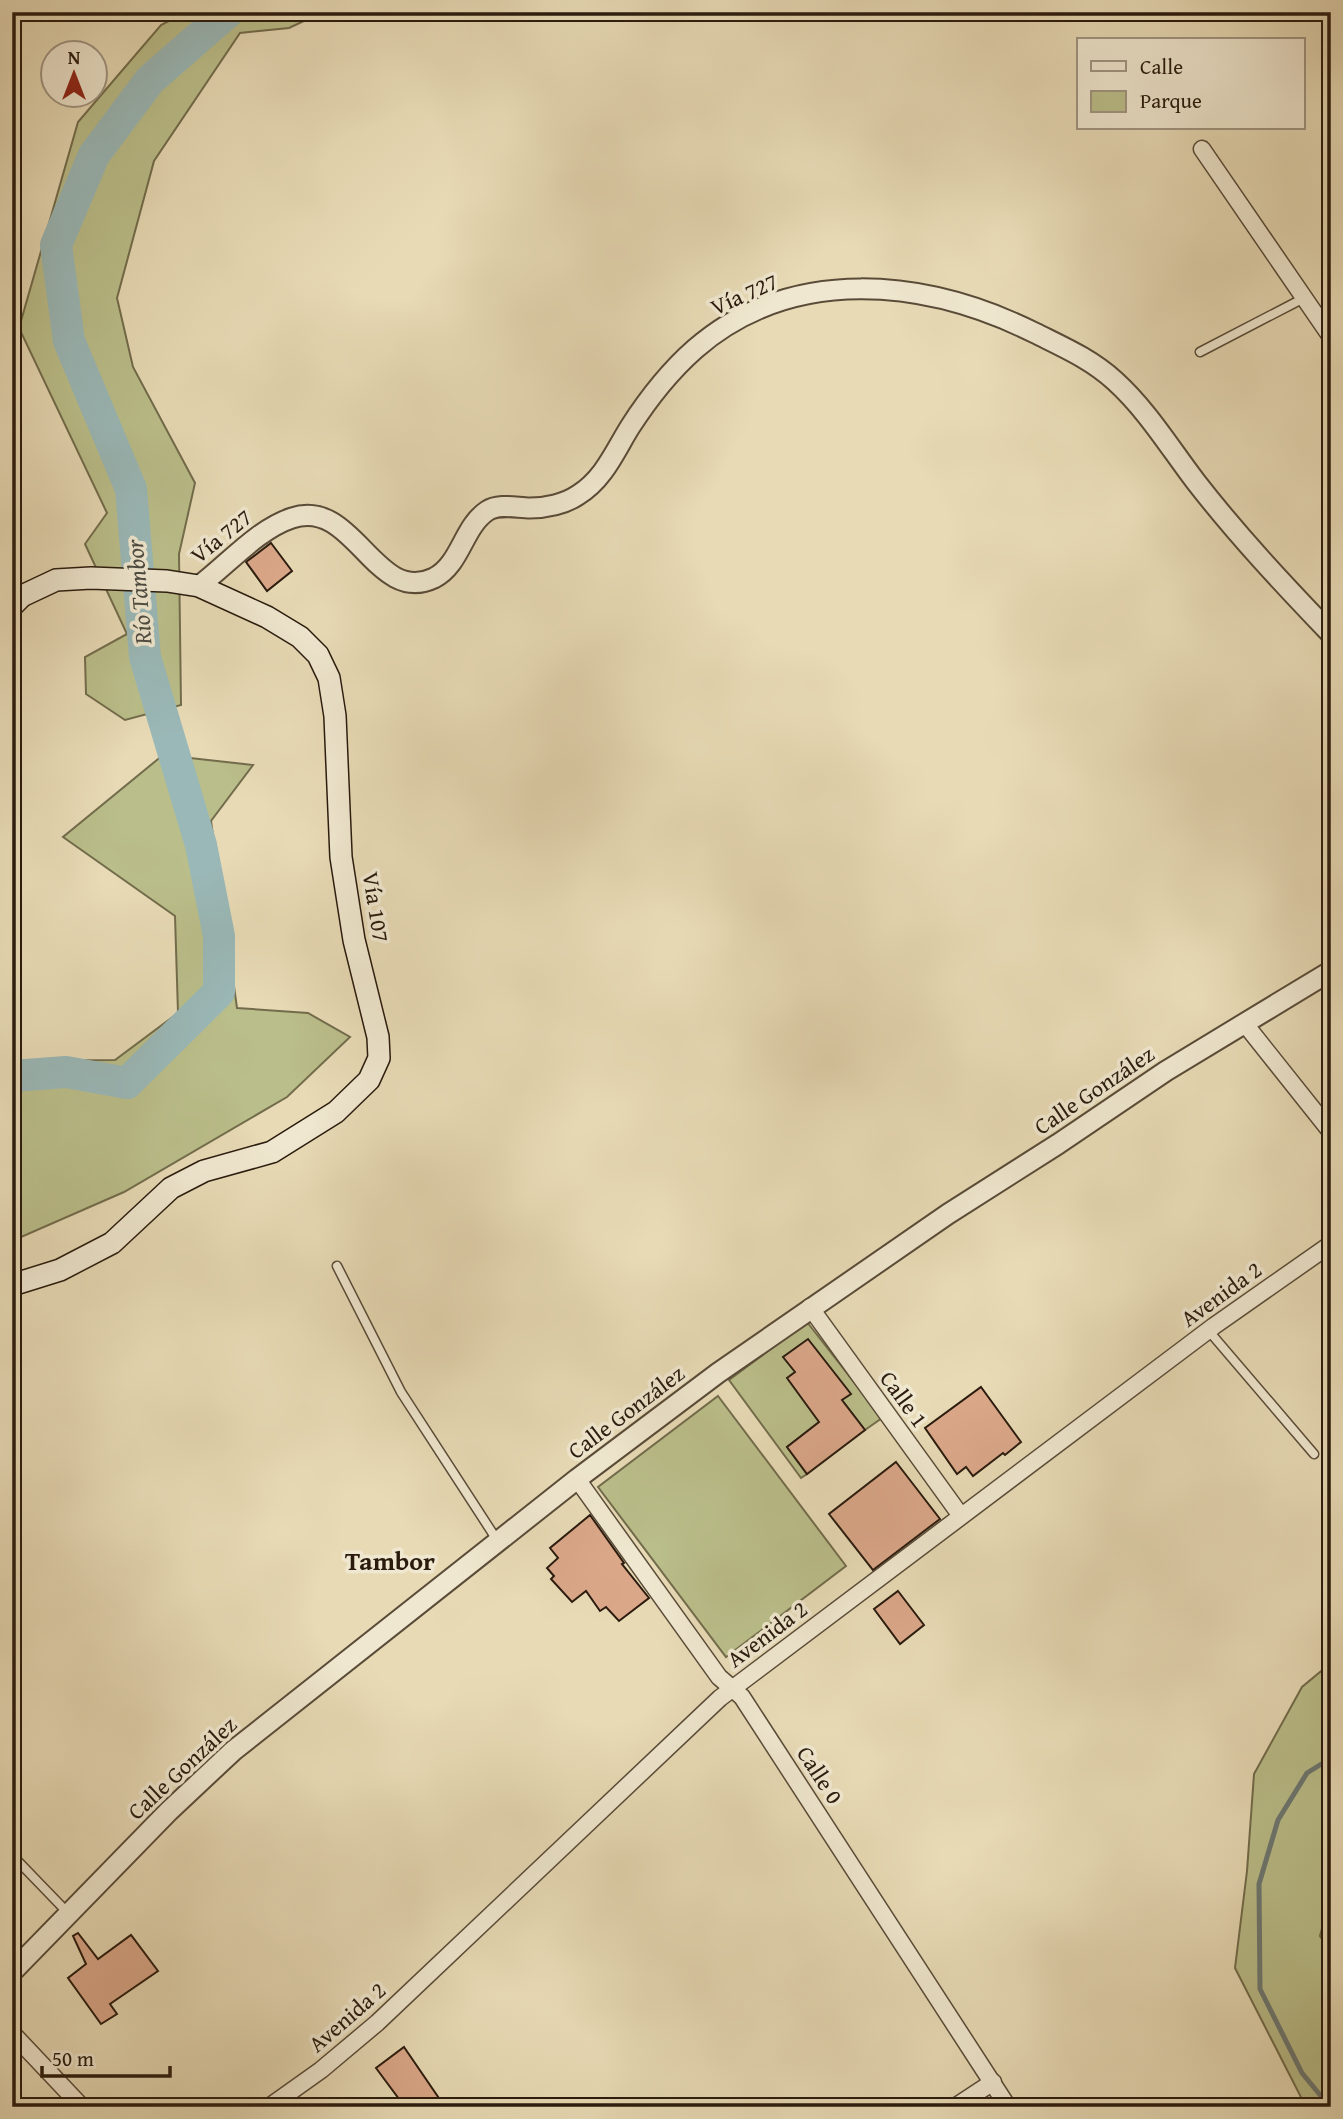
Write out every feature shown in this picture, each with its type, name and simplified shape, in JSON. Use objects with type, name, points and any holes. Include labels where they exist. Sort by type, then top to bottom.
[{"type":"main road","name":"Vía 107","points":[[12,1285],[60,1270],[113,1242],[171,1188],[204,1171],[272,1153],[336,1112],[369,1080],[379,1058],[378,1037],[354,940],[341,857],[335,716],[328,678],[318,655],[300,637],[267,617],[199,586],[167,581],[91,578],[56,580],[16,601]]},
{"type":"street","points":[[1202,149],[1331,337]]},
{"type":"street","name":"Vía 727","points":[[199,586],[272,527],[302,515],[331,520],[373,560],[400,580],[422,581],[433,578],[453,562],[473,525],[487,511],[495,508],[554,505],[576,497],[596,482],[631,425],[664,380],[721,328],[751,312],[783,300],[818,291],[870,289],[907,291],[974,307],[1009,320],[1083,356],[1114,380],[1143,410],[1197,483],[1264,563],[1331,634]]},
{"type":"street","name":"Calle González","points":[[12,1972],[169,1811],[233,1751],[578,1479],[810,1307],[1166,1071],[1331,971]]},
{"type":"street","points":[[1245,1024],[1331,1132]]},
{"type":"street","name":"Avenida 2","points":[[269,2107],[321,2070],[377,2024],[732,1689],[1208,1330],[1331,1244]]},
{"type":"street","name":"Calle 1","points":[[810,1307],[961,1516]]},
{"type":"street","name":"Calle 0","points":[[578,1479],[719,1677],[742,1697],[1008,2107]]},
{"type":"street","points":[[12,2033],[82,2107]]},
{"type":"street","points":[[955,2107],[993,2082]]},
{"type":"lane","points":[[1200,352],[1304,298]]},
{"type":"lane","points":[[337,1266],[401,1392],[499,1543]]},
{"type":"lane","points":[[1208,1330],[1314,1454]]},
{"type":"lane","points":[[12,1856],[69,1914]]},
{"type":"green space","points":[[186,12],[323,12],[289,28],[240,33],[154,161],[117,298],[133,367],[195,483],[179,554],[181,705],[125,720],[86,694],[85,657],[127,634],[85,544],[107,513],[19,328],[78,122],[90,108],[108,108],[108,87],[161,25]]},
{"type":"green space","points":[[163,755],[253,765],[211,821],[237,1008],[308,1013],[350,1037],[287,1097],[124,1192],[12,1241],[12,1061],[115,1060],[178,1013],[175,916],[63,837]]},
{"type":"green space","points":[[807,1322],[882,1418],[865,1430],[844,1403],[787,1447],[807,1474],[801,1478],[729,1380]]},
{"type":"green space","points":[[718,1396],[846,1566],[726,1657],[598,1487]]},
{"type":"green space","points":[[1331,1663],[1331,1894],[1320,1936],[1331,1952],[1331,2107],[1306,2107],[1235,1968],[1247,1871],[1254,1774],[1302,1687]]},
{"type":"building","points":[[271,543],[292,571],[267,591],[246,562]]},
{"type":"building","points":[[808,1339],[851,1394],[842,1400],[865,1430],[807,1474],[787,1447],[819,1422],[787,1378],[795,1372],[783,1357]]},
{"type":"building","points":[[981,1387],[1021,1442],[973,1476],[966,1467],[957,1474],[925,1428]]},
{"type":"building","points":[[896,1462],[940,1519],[873,1570],[829,1514]]},
{"type":"building","points":[[590,1515],[624,1563],[622,1564],[649,1598],[619,1621],[606,1607],[600,1611],[586,1591],[572,1602],[551,1579],[554,1576],[547,1568],[558,1558],[550,1548]]},
{"type":"building","points":[[898,1591],[924,1625],[900,1644],[874,1609]]},
{"type":"building","points":[[78,1933],[98,1959],[131,1935],[158,1971],[110,2004],[117,2014],[101,2024],[68,1978],[86,1964],[73,1936]]},
{"type":"building","points":[[404,2047],[445,2107],[405,2107],[376,2068]]},
{"type":"waterway","name":"Río Tambor","points":[[12,1076],[66,1072],[127,1083],[219,992],[219,936],[201,845],[145,657],[131,489],[69,341],[56,245],[94,155],[150,80],[228,12]]},
{"type":"waterway","points":[[1330,2107],[1302,2073],[1260,1989],[1259,1884],[1278,1820],[1307,1773],[1331,1758]]},
{"type":"district","name":"Tambor","points":[[390,1561]]}]
